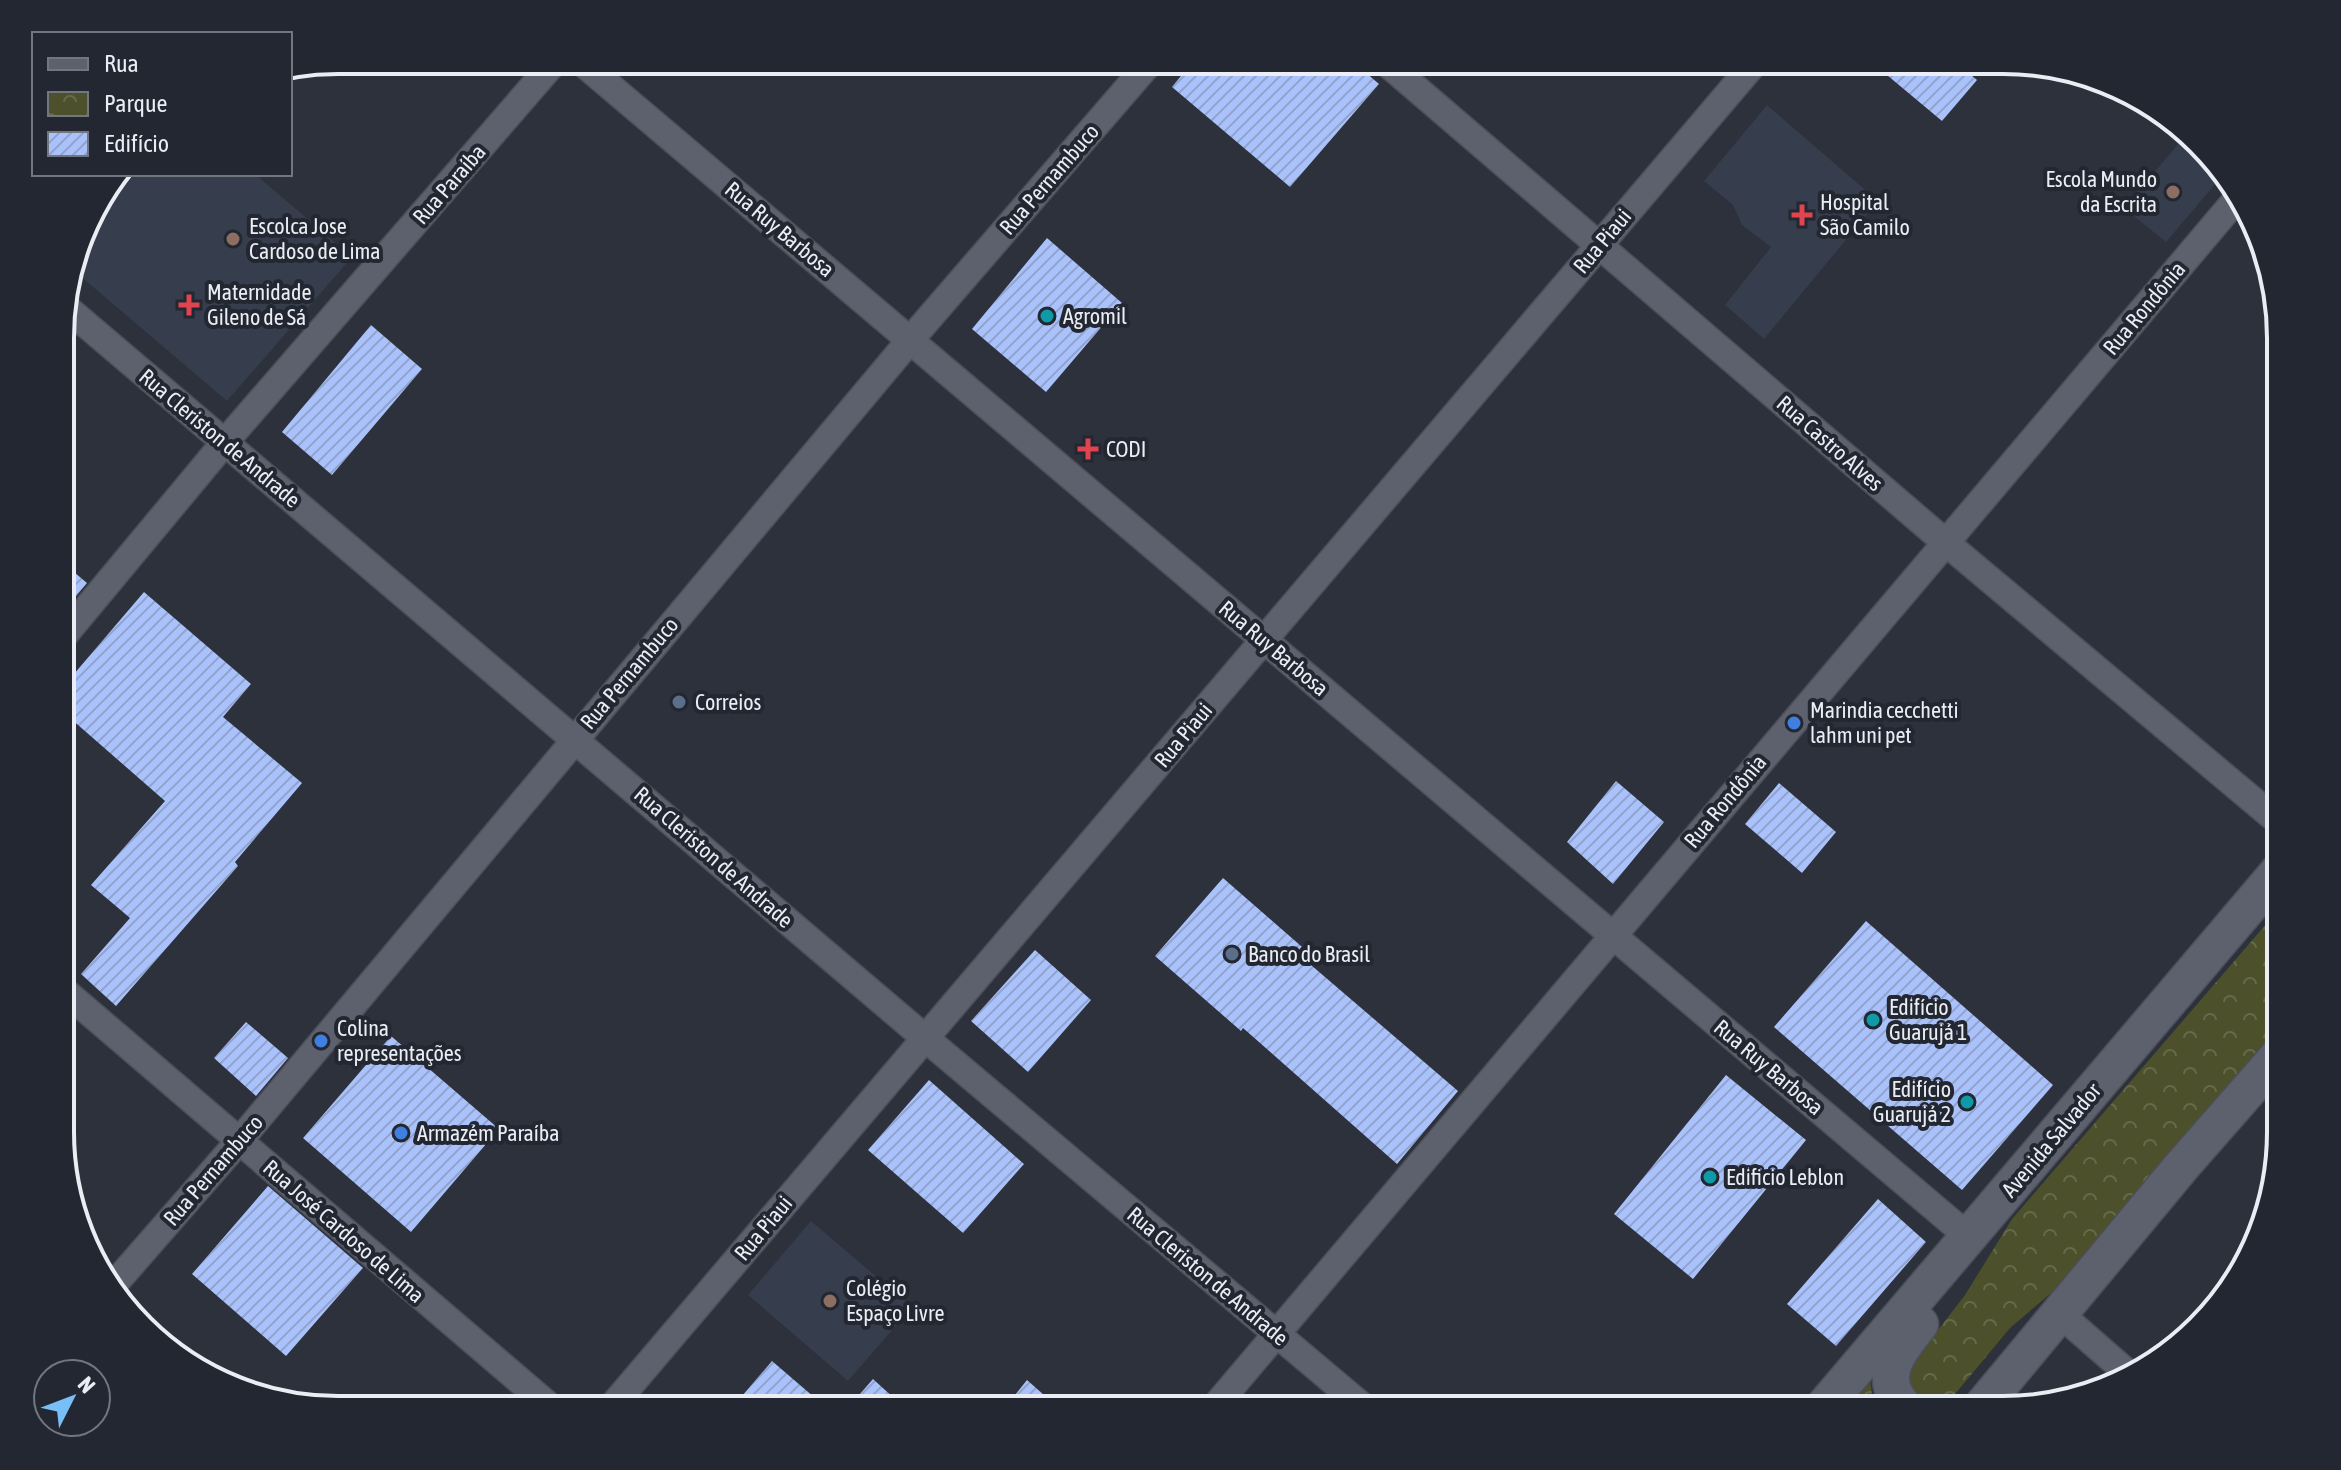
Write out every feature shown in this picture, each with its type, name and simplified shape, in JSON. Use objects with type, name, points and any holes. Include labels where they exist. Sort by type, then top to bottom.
[{"type":"main road","name":"Avenida Salvador","points":[[1834,1395],[2266,887]]},
{"type":"main road","points":[[1992,1395],[2181,1167],[2266,1070]]},
{"type":"main road","points":[[1894,1395],[1890,1376],[1897,1352],[1927,1315],[1933,1301],[1934,1278]]},
{"type":"main road","points":[[1973,1395],[2000,1370],[2019,1363]]},
{"type":"street","name":"Rua Paraíba","points":[[74,624],[225,442],[544,74]]},
{"type":"street","name":"Rua Ruy Barbosa","points":[[596,74],[1969,1237]]},
{"type":"street","name":"Rua Pernambuco","points":[[119,1278],[239,1141],[911,339],[1140,74]]},
{"type":"street","name":"Rua Castro Alves","points":[[1399,74],[1945,542],[2266,811]]},
{"type":"street","name":"Rua Piaui","points":[[621,1396],[1745,74]]},
{"type":"street","name":"Rua Rondônia","points":[[1224,1395],[2231,205]]},
{"type":"street","name":"Rua Cleriston de Andrade","points":[[75,315],[1350,1395]]},
{"type":"street","name":"Rua José Cardoso de Lima","points":[[74,999],[537,1396]]},
{"type":"street","points":[[2059,1313],[2121,1368]]},
{"type":"shaded area","name":"Hospital São Camilo","points":[[1767,105],[1878,201],[1764,339],[1725,305],[1771,247],[1742,225],[1733,205],[1704,181]]},
{"type":"shaded area","name":"Escola Mundo da Escrita","points":[[2180,142],[2216,183],[2166,242],[2124,208]]},
{"type":"shaded area","points":[[130,176],[257,176],[352,257],[227,401],[82,277],[101,221]]},
{"type":"shaded area","name":"Colégio Espaço Livre","points":[[811,1221],[912,1307],[848,1381],[748,1295]]},
{"type":"green space","points":[[2266,924],[2266,1045],[2058,1287],[2010,1328],[1954,1395],[1912,1395],[1901,1378],[1965,1295],[2012,1219]]},
{"type":"green space","points":[[1869,1372],[1872,1395],[1849,1395]]},
{"type":"building","points":[[1183,74],[1367,74],[1379,84],[1290,187],[1172,87]]},
{"type":"building","points":[[1886,74],[1970,74],[1977,80],[1942,121]]},
{"type":"building","name":"Agromil","points":[[1047,238],[1122,303],[1046,392],[972,329]]},
{"type":"building","points":[[371,325],[422,369],[332,475],[282,432]]},
{"type":"building","points":[[74,572],[87,583],[74,599]]},
{"type":"building","points":[[144,592],[251,684],[223,717],[302,783],[235,862],[238,866],[116,1006],[81,974],[130,918],[91,885],[165,801],[74,721],[74,674]]},
{"type":"building","points":[[1616,781],[1664,822],[1613,884],[1567,842]]},
{"type":"building","points":[[1779,783],[1836,832],[1802,873],[1745,824]]},
{"type":"building","points":[[1223,878],[1309,953],[1304,959],[1458,1091],[1397,1164],[1243,1028],[1241,1031],[1155,956]]},
{"type":"building","points":[[1866,921],[2053,1085],[1962,1190],[1774,1027]]},
{"type":"building","points":[[1035,950],[1091,1000],[1028,1072],[971,1021]]},
{"type":"building","points":[[246,1022],[288,1058],[256,1096],[214,1058]]},
{"type":"building","name":"Armazém Paraíba","points":[[391,1036],[499,1129],[411,1232],[303,1138]]},
{"type":"building","name":"Edificio Leblon","points":[[1726,1075],[1806,1140],[1693,1279],[1614,1214]]},
{"type":"building","points":[[929,1080],[1024,1164],[963,1233],[868,1150]]},
{"type":"building","points":[[268,1186],[363,1268],[286,1356],[192,1274]]},
{"type":"building","points":[[1878,1199],[1926,1242],[1836,1346],[1787,1304]]},
{"type":"building","points":[[772,1361],[812,1396],[742,1396]]},
{"type":"building","points":[[873,1379],[891,1396],[858,1396]]},
{"type":"building","points":[[1027,1380],[1045,1396],[1015,1396]]},
{"type":"place","name":"Escola Mundo da Escrita","points":[[2173,192]]},
{"type":"place","name":"Hospital São Camilo","points":[[1802,215]]},
{"type":"place","name":"Escolca Jose Cardoso de Lima","points":[[233,239]]},
{"type":"place","name":"Maternidade Gileno de Sá","points":[[189,305]]},
{"type":"place","name":"Agromil","points":[[1047,316]]},
{"type":"place","name":"CODI","points":[[1088,449]]},
{"type":"place","name":"Correios","points":[[679,702]]},
{"type":"place","name":"Marindia cecchetti lahm uni pet","points":[[1794,723]]},
{"type":"place","name":"Banco do Brasil","points":[[1232,954]]},
{"type":"place","name":"Edifício Guarujá 1","points":[[1873,1020]]},
{"type":"place","name":"Colina representações","points":[[321,1041]]},
{"type":"place","name":"Edifício Guarujá 2","points":[[1967,1102]]},
{"type":"place","name":"Armazém Paraíba","points":[[401,1133]]},
{"type":"place","name":"Edificio Leblon","points":[[1710,1177]]},
{"type":"place","name":"Colégio Espaço Livre","points":[[830,1301]]}]
